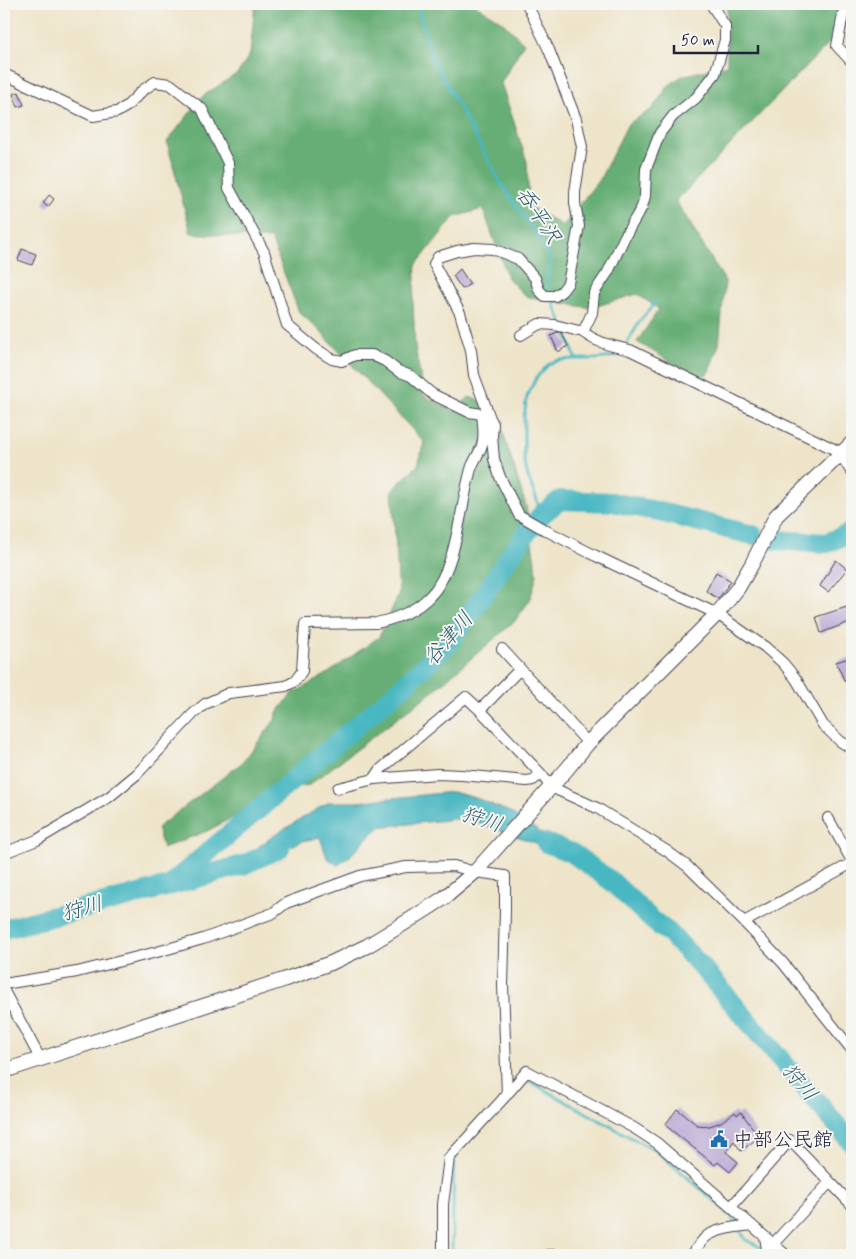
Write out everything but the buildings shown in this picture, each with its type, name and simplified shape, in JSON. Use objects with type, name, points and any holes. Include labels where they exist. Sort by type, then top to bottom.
[{"type":"street","points":[[4,853],[37,840],[109,797],[137,774],[193,714],[206,704],[229,693],[286,686],[295,681],[302,671],[305,624],[376,623],[386,621],[419,606],[431,595],[444,576],[453,549],[472,466],[482,444],[486,416],[474,375],[470,350],[460,313],[434,264],[438,257],[457,251],[474,248],[493,249],[518,258],[536,278],[540,290],[546,296],[555,296],[568,283],[579,226],[575,197],[582,147],[576,119],[549,50],[527,4]]},
{"type":"street","points":[[583,332],[592,313],[594,293],[608,272],[625,236],[642,207],[645,196],[646,169],[660,134],[674,116],[696,98],[715,74],[725,40],[725,26],[711,4]]},
{"type":"street","points":[[845,4],[837,46],[852,62]]},
{"type":"street","points":[[4,74],[93,116],[117,112],[155,82],[170,84],[202,108],[228,163],[229,188],[264,252],[287,325],[332,359],[342,361],[356,356],[372,355],[385,361],[398,371],[411,376],[432,394],[469,412],[486,416],[494,424],[492,436],[494,459],[500,477],[519,515],[596,556],[717,614],[765,647],[783,663],[796,679],[823,725],[852,749]]},
{"type":"street","points":[[521,335],[540,324],[555,325],[583,332],[590,338],[604,344],[630,350],[847,448]]},
{"type":"street","points":[[847,448],[852,469]]},
{"type":"street","points":[[4,1071],[331,963],[367,946],[444,898],[479,868],[588,743],[717,614],[738,588],[776,516],[847,448]]},
{"type":"street","points":[[502,649],[588,743]]},
{"type":"street","points":[[480,710],[520,669]]},
{"type":"street","points":[[374,779],[381,769],[466,698],[480,710],[551,787],[597,808],[667,851],[686,866],[783,963],[852,1050]]},
{"type":"street","points":[[338,788],[374,779],[437,774],[527,781],[533,780],[540,774]]},
{"type":"street","points":[[744,922],[852,862],[828,818]]},
{"type":"street","points":[[4,984],[77,972],[203,939],[273,913],[286,903],[360,876],[406,867],[454,866],[479,868],[505,876],[503,985],[507,1094]]},
{"type":"street","points":[[4,991],[41,1060]]},
{"type":"street","points":[[443,1255],[443,1204],[449,1158],[527,1071],[634,1128],[657,1143],[786,1255]]},
{"type":"street","points":[[731,1207],[790,1140],[852,1205]]},
{"type":"street","points":[[768,1255],[769,1240],[830,1182]]},
{"type":"street","points":[[692,1255],[708,1236],[716,1232],[751,1225]]},
{"type":"street","points":[[548,1255],[564,1255]]},
{"type":"green space","points":[[255,4],[474,4],[504,23],[524,43],[501,83],[527,162],[529,206],[563,226],[601,177],[628,124],[652,109],[668,86],[682,76],[727,65],[727,4],[852,4],[852,19],[676,201],[725,281],[719,345],[709,371],[702,380],[637,342],[659,309],[637,294],[590,308],[525,296],[508,278],[483,209],[454,217],[416,265],[413,303],[415,346],[424,396],[454,411],[469,397],[478,400],[491,410],[500,423],[526,506],[537,575],[530,600],[514,622],[432,692],[309,785],[288,788],[207,831],[163,848],[157,828],[243,762],[292,694],[327,674],[379,637],[399,594],[392,490],[418,465],[424,442],[318,329],[299,312],[271,239],[191,233],[167,142],[203,96],[238,73],[250,54]]},
{"type":"water","points":[[453,792],[476,798],[510,812],[578,858],[465,818],[380,827],[338,865],[327,858],[320,837],[303,841],[233,868],[276,834],[329,802],[358,802]]},
{"type":"waterway","name":"呑平沢","points":[[417,4],[431,56],[502,185],[545,248],[551,261],[547,287],[563,325]]},
{"type":"waterway","points":[[628,342],[639,322],[656,302]]},
{"type":"waterway","name":"呑平沢","points":[[540,516],[524,459],[524,416],[527,397],[536,378],[549,364],[559,360],[576,359],[565,331]]},
{"type":"waterway","points":[[577,359],[606,358],[622,353]]},
{"type":"waterway","name":"谷津川","points":[[173,882],[401,688],[448,644],[540,516],[560,500],[612,502],[753,535]]},
{"type":"waterway","name":"谷津川","points":[[774,540],[827,543],[852,532]]},
{"type":"waterway","name":"狩川","points":[[546,843],[572,853],[611,881],[652,920],[669,933],[700,965],[852,1143]]},
{"type":"waterway","name":"狩川","points":[[4,929],[243,865],[280,848]]},
{"type":"waterway","points":[[524,1080],[659,1153],[730,1214],[746,1240],[764,1249]]},
{"type":"waterway","points":[[452,1255],[454,1159],[456,1158]]},
{"type":"place","name":"中部公民館","points":[[719,1139]]}]
